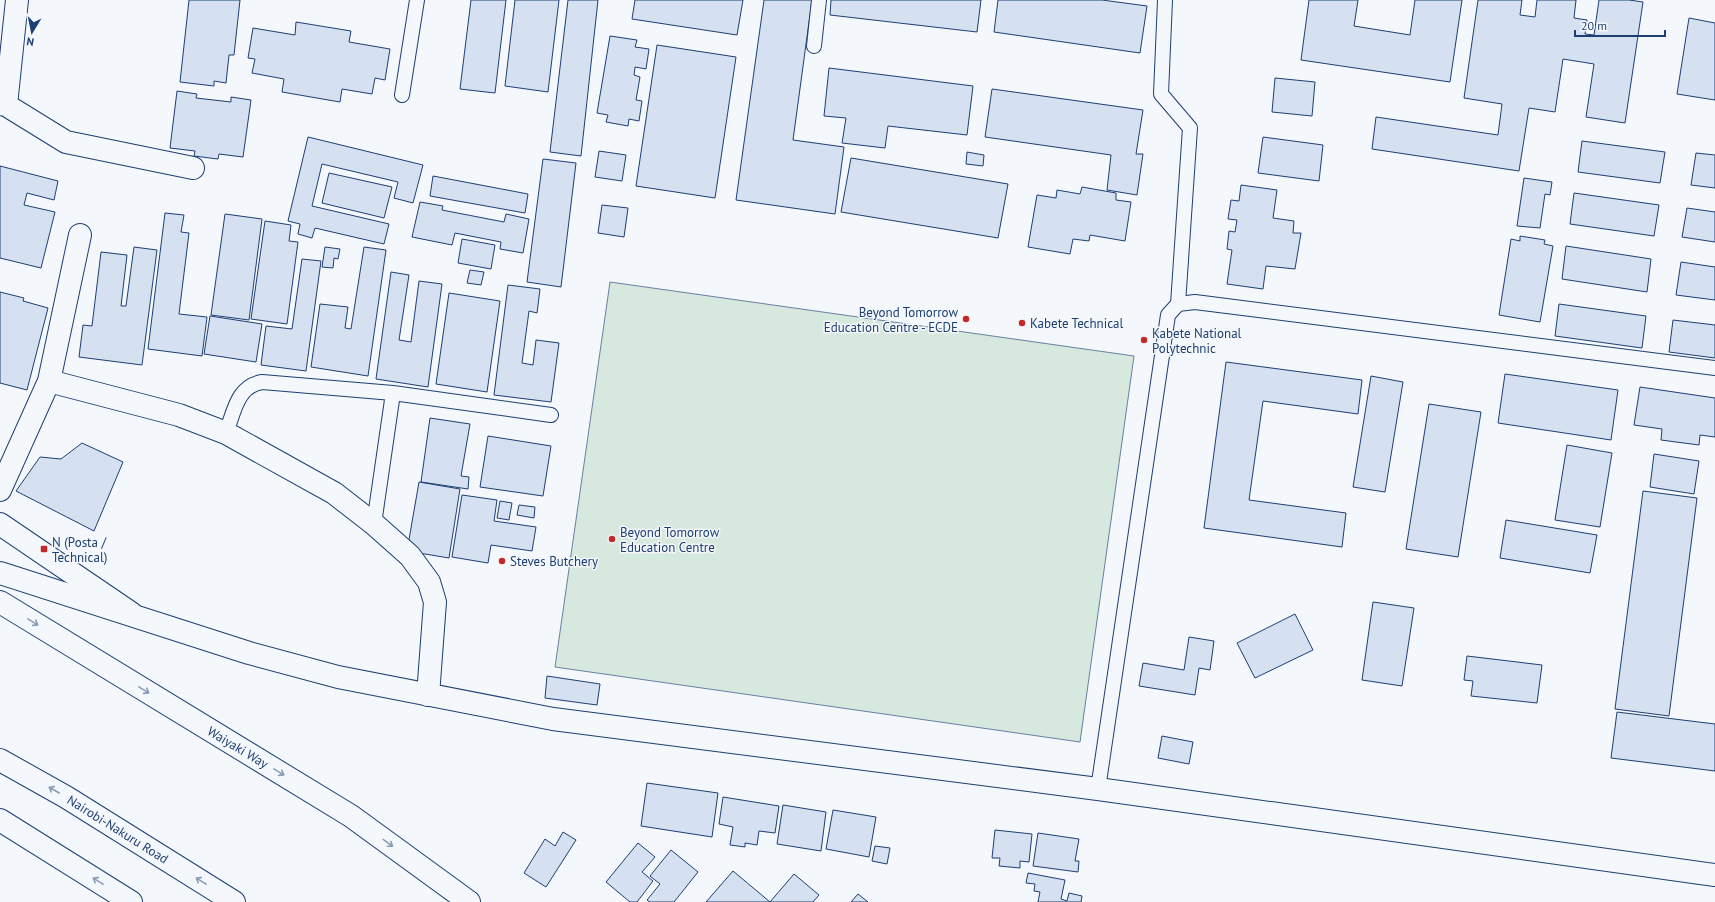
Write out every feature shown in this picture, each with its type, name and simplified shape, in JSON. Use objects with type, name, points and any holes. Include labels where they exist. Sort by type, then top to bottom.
[{"type":"main road","points":[[17,0],[3,105],[66,142],[193,168]]},
{"type":"main road","points":[[0,490],[6,462],[49,381],[80,235]]},
{"type":"main road","points":[[49,381],[179,415],[226,433],[334,493],[374,524],[410,556],[430,582],[435,602],[428,695]]},
{"type":"main road","points":[[0,524],[137,617]]},
{"type":"main road","points":[[0,573],[249,654],[338,677],[553,719],[1098,790],[1715,875]]},
{"type":"main road","name":"Waiyaki Way","points":[[0,602],[351,816],[469,902]]},
{"type":"main road","name":"Nairobi-Nakuru Road","points":[[0,760],[66,797],[234,902]]},
{"type":"main road","points":[[0,820],[131,902]]},
{"type":"lane","points":[[402,95],[417,0]]},
{"type":"lane","points":[[814,46],[820,0]]},
{"type":"lane","points":[[1098,790],[1168,315],[1178,304],[1190,128],[1161,94],[1165,0]]},
{"type":"lane","points":[[1178,304],[1195,302],[1715,368]]},
{"type":"lane","points":[[226,433],[242,394],[250,385],[256,383],[393,393],[551,415]]},
{"type":"lane","points":[[374,524],[393,393]]},
{"type":"shaded area","points":[[610,282],[1134,356],[1080,742],[555,667]]},
{"type":"building","points":[[189,0],[240,0],[234,55],[229,55],[226,83],[214,81],[214,86],[180,82]]},
{"type":"building","points":[[471,0],[506,0],[495,93],[460,89]]},
{"type":"building","points":[[515,0],[559,0],[548,92],[505,86]]},
{"type":"building","points":[[568,0],[598,0],[581,156],[550,152]]},
{"type":"building","points":[[635,0],[743,0],[737,35],[632,19]]},
{"type":"building","points":[[764,0],[812,0],[793,140],[844,147],[835,214],[736,200]]},
{"type":"building","points":[[831,0],[981,0],[977,32],[830,15]]},
{"type":"building","points":[[998,0],[1102,0],[1147,6],[1140,53],[994,32]]},
{"type":"building","points":[[1309,0],[1358,0],[1354,26],[1410,35],[1415,0],[1462,0],[1450,82],[1301,60]]},
{"type":"building","points":[[1478,0],[1522,0],[1520,15],[1535,17],[1537,0],[1576,0],[1574,18],[1587,20],[1585,34],[1594,35],[1599,0],[1629,0],[1643,2],[1625,123],[1586,117],[1594,64],[1563,59],[1555,112],[1529,108],[1519,171],[1372,149],[1376,117],[1498,135],[1502,104],[1464,98]]},
{"type":"building","points":[[1689,18],[1715,23],[1715,100],[1677,94]]},
{"type":"building","points":[[296,22],[351,31],[349,42],[390,49],[385,80],[375,78],[372,94],[342,89],[340,102],[282,92],[284,79],[252,73],[255,59],[248,58],[253,28],[295,35]]},
{"type":"building","points":[[610,36],[637,40],[635,47],[649,49],[646,69],[635,67],[634,75],[640,77],[636,100],[642,101],[639,121],[629,119],[628,126],[606,122],[608,115],[597,113]]},
{"type":"building","points":[[657,45],[736,57],[715,198],[636,186]]},
{"type":"building","points":[[829,68],[973,86],[967,135],[888,126],[885,148],[842,143],[846,118],[824,116]]},
{"type":"building","points":[[1275,78],[1315,82],[1312,116],[1272,112]]},
{"type":"building","points":[[992,89],[1143,110],[1136,154],[1143,154],[1137,195],[1107,190],[1111,155],[985,137]]},
{"type":"building","points":[[177,91],[197,94],[196,98],[231,102],[231,97],[251,100],[243,157],[219,154],[218,159],[194,156],[195,151],[170,148]]},
{"type":"building","points":[[308,137],[423,165],[413,203],[394,198],[398,182],[322,164],[312,206],[389,224],[384,244],[315,228],[312,238],[298,234],[300,224],[288,221]]},
{"type":"building","points":[[1263,137],[1323,145],[1319,181],[1258,173]]},
{"type":"building","points":[[1582,141],[1665,152],[1660,183],[1578,172]]},
{"type":"building","points":[[599,151],[626,155],[622,181],[595,177]]},
{"type":"building","points":[[967,152],[984,155],[983,166],[966,164]]},
{"type":"building","points":[[1696,153],[1715,155],[1715,188],[1691,185]]},
{"type":"building","points":[[851,158],[1008,184],[998,238],[841,212]]},
{"type":"building","points":[[543,159],[576,163],[561,287],[527,282]]},
{"type":"building","points":[[0,166],[58,181],[54,200],[27,193],[24,205],[55,212],[41,268],[0,258]]},
{"type":"building","points":[[329,173],[392,187],[384,218],[322,203]]},
{"type":"building","points":[[433,176],[528,194],[525,213],[430,196]]},
{"type":"building","points":[[1524,178],[1552,182],[1550,195],[1545,194],[1540,228],[1517,226]]},
{"type":"building","points":[[1241,185],[1277,190],[1273,218],[1294,221],[1293,233],[1301,233],[1295,269],[1266,266],[1263,289],[1227,284],[1232,250],[1227,249],[1229,231],[1235,232],[1237,220],[1228,219],[1231,200],[1239,201]]},
{"type":"building","points":[[1082,187],[1116,193],[1116,200],[1131,202],[1125,241],[1090,235],[1089,241],[1073,239],[1070,254],[1028,247],[1037,195],[1056,198],[1057,190],[1080,194]]},
{"type":"building","points":[[1574,193],[1659,205],[1654,236],[1570,224]]},
{"type":"building","points":[[420,202],[443,206],[442,210],[504,222],[506,214],[529,219],[523,253],[500,249],[501,242],[455,233],[452,245],[412,237]]},
{"type":"building","points":[[602,205],[628,208],[624,237],[598,233]]},
{"type":"building","points":[[1687,208],[1715,212],[1715,242],[1682,237]]},
{"type":"building","points":[[165,213],[184,215],[181,232],[189,233],[179,314],[207,317],[202,356],[148,349]]},
{"type":"building","points":[[225,214],[262,219],[249,320],[211,315]]},
{"type":"building","points":[[265,221],[291,225],[289,241],[298,242],[287,324],[251,319]]},
{"type":"building","points":[[1520,236],[1545,240],[1544,244],[1553,246],[1540,322],[1499,315],[1511,239],[1520,241]]},
{"type":"building","points":[[462,239],[495,245],[491,269],[458,263]]},
{"type":"building","points":[[1566,246],[1651,259],[1647,292],[1562,279]]},
{"type":"building","points":[[134,247],[157,250],[142,365],[79,357],[83,325],[92,326],[101,252],[127,255],[121,306],[126,306]]},
{"type":"building","points":[[325,247],[340,249],[338,259],[334,258],[333,268],[322,267]]},
{"type":"building","points":[[364,247],[386,250],[368,376],[311,367],[320,304],[348,307],[345,328],[351,329]]},
{"type":"building","points":[[302,259],[321,261],[306,371],[261,365],[266,326],[292,329]]},
{"type":"building","points":[[1681,262],[1715,267],[1715,300],[1676,295]]},
{"type":"building","points":[[470,270],[484,272],[481,285],[467,283]]},
{"type":"building","points":[[391,272],[409,275],[399,340],[411,342],[419,281],[442,284],[428,387],[376,379]]},
{"type":"building","points":[[508,285],[540,289],[537,313],[529,311],[522,363],[533,365],[536,340],[559,343],[551,402],[494,395]]},
{"type":"building","points":[[0,292],[24,298],[23,301],[48,308],[27,390],[0,383]]},
{"type":"building","points":[[449,293],[500,301],[487,392],[436,384]]},
{"type":"building","points":[[1559,304],[1646,316],[1642,348],[1555,336]]},
{"type":"building","points":[[210,316],[262,324],[256,362],[204,354]]},
{"type":"building","points":[[1673,320],[1715,325],[1715,358],[1669,352]]},
{"type":"building","points":[[1226,362],[1362,380],[1358,414],[1263,401],[1249,500],[1346,513],[1342,547],[1204,528]]},
{"type":"building","points":[[1505,374],[1618,390],[1611,440],[1498,423]]},
{"type":"building","points":[[1371,376],[1403,382],[1385,492],[1353,487]]},
{"type":"building","points":[[1640,387],[1715,398],[1715,437],[1700,435],[1699,445],[1661,440],[1662,429],[1634,425]]},
{"type":"building","points":[[1429,404],[1481,412],[1458,557],[1406,549]]},
{"type":"building","points":[[430,418],[470,424],[461,476],[469,477],[468,489],[421,482]]},
{"type":"building","points":[[488,436],[551,446],[543,496],[480,487]]},
{"type":"building","points":[[82,443],[123,462],[94,531],[16,491],[40,457],[61,459]]},
{"type":"building","points":[[1567,445],[1612,453],[1600,527],[1555,520]]},
{"type":"building","points":[[1654,454],[1699,461],[1694,494],[1650,487]]},
{"type":"building","points":[[419,482],[460,489],[449,558],[407,551]]},
{"type":"building","points":[[1643,491],[1697,498],[1669,716],[1615,709]]},
{"type":"building","points":[[462,495],[497,500],[494,521],[536,527],[532,551],[491,545],[488,563],[452,557]]},
{"type":"building","points":[[500,501],[512,503],[509,520],[497,518]]},
{"type":"building","points":[[519,505],[535,507],[534,518],[517,515]]},
{"type":"building","points":[[1506,520],[1597,535],[1590,573],[1500,558]]},
{"type":"building","points":[[1373,602],[1414,608],[1402,686],[1362,680]]},
{"type":"building","points":[[1295,614],[1313,650],[1255,678],[1237,643]]},
{"type":"building","points":[[1189,637],[1214,641],[1210,670],[1199,668],[1195,695],[1139,686],[1143,663],[1184,670]]},
{"type":"building","points":[[1467,656],[1542,665],[1537,703],[1471,696],[1473,681],[1464,680]]},
{"type":"building","points":[[547,676],[600,684],[597,705],[545,698]]},
{"type":"building","points":[[1617,712],[1715,724],[1715,771],[1611,758]]},
{"type":"building","points":[[1162,736],[1193,742],[1189,764],[1158,758]]},
{"type":"building","points":[[647,783],[718,793],[712,837],[641,826]]},
{"type":"building","points":[[723,797],[779,806],[775,833],[759,831],[757,845],[745,843],[745,847],[730,845],[733,827],[719,824]]},
{"type":"building","points":[[783,805],[826,812],[821,851],[777,844]]},
{"type":"building","points":[[833,810],[876,817],[869,857],[826,849]]},
{"type":"building","points":[[995,830],[1032,834],[1029,862],[1020,861],[1020,868],[999,866],[1000,858],[992,858]]},
{"type":"building","points":[[563,832],[576,840],[546,887],[524,873],[545,839],[555,846]]},
{"type":"building","points":[[1038,833],[1079,839],[1075,861],[1079,861],[1078,872],[1033,866]]},
{"type":"building","points":[[638,843],[655,857],[642,872],[653,881],[637,902],[630,902],[606,882]]},
{"type":"building","points":[[875,846],[890,848],[887,864],[872,861]]},
{"type":"building","points":[[671,850],[698,872],[674,902],[650,902],[647,900],[660,884],[650,876]]},
{"type":"building","points":[[733,871],[770,902],[706,902]]},
{"type":"building","points":[[1028,873],[1065,880],[1061,899],[1067,901],[1069,893],[1082,896],[1081,902],[1038,902],[1040,892],[1034,891],[1035,884],[1026,883]]},
{"type":"building","points":[[794,874],[819,895],[813,902],[770,902]]},
{"type":"building","points":[[858,894],[868,902],[851,902]]},
{"type":"place","name":"Beyond Tomorrow Education Centre - ECDE","points":[[966,319]]},
{"type":"place","name":"Kabete Technical","points":[[1022,323]]},
{"type":"place","name":"Kabete National Polytechnic","points":[[1144,340]]},
{"type":"place","name":"Beyond Tomorrow Education Centre","points":[[612,539]]},
{"type":"place","name":"N (Posta / Technical)","points":[[44,549]]},
{"type":"place","name":"Steves Butchery","points":[[502,561]]}]
